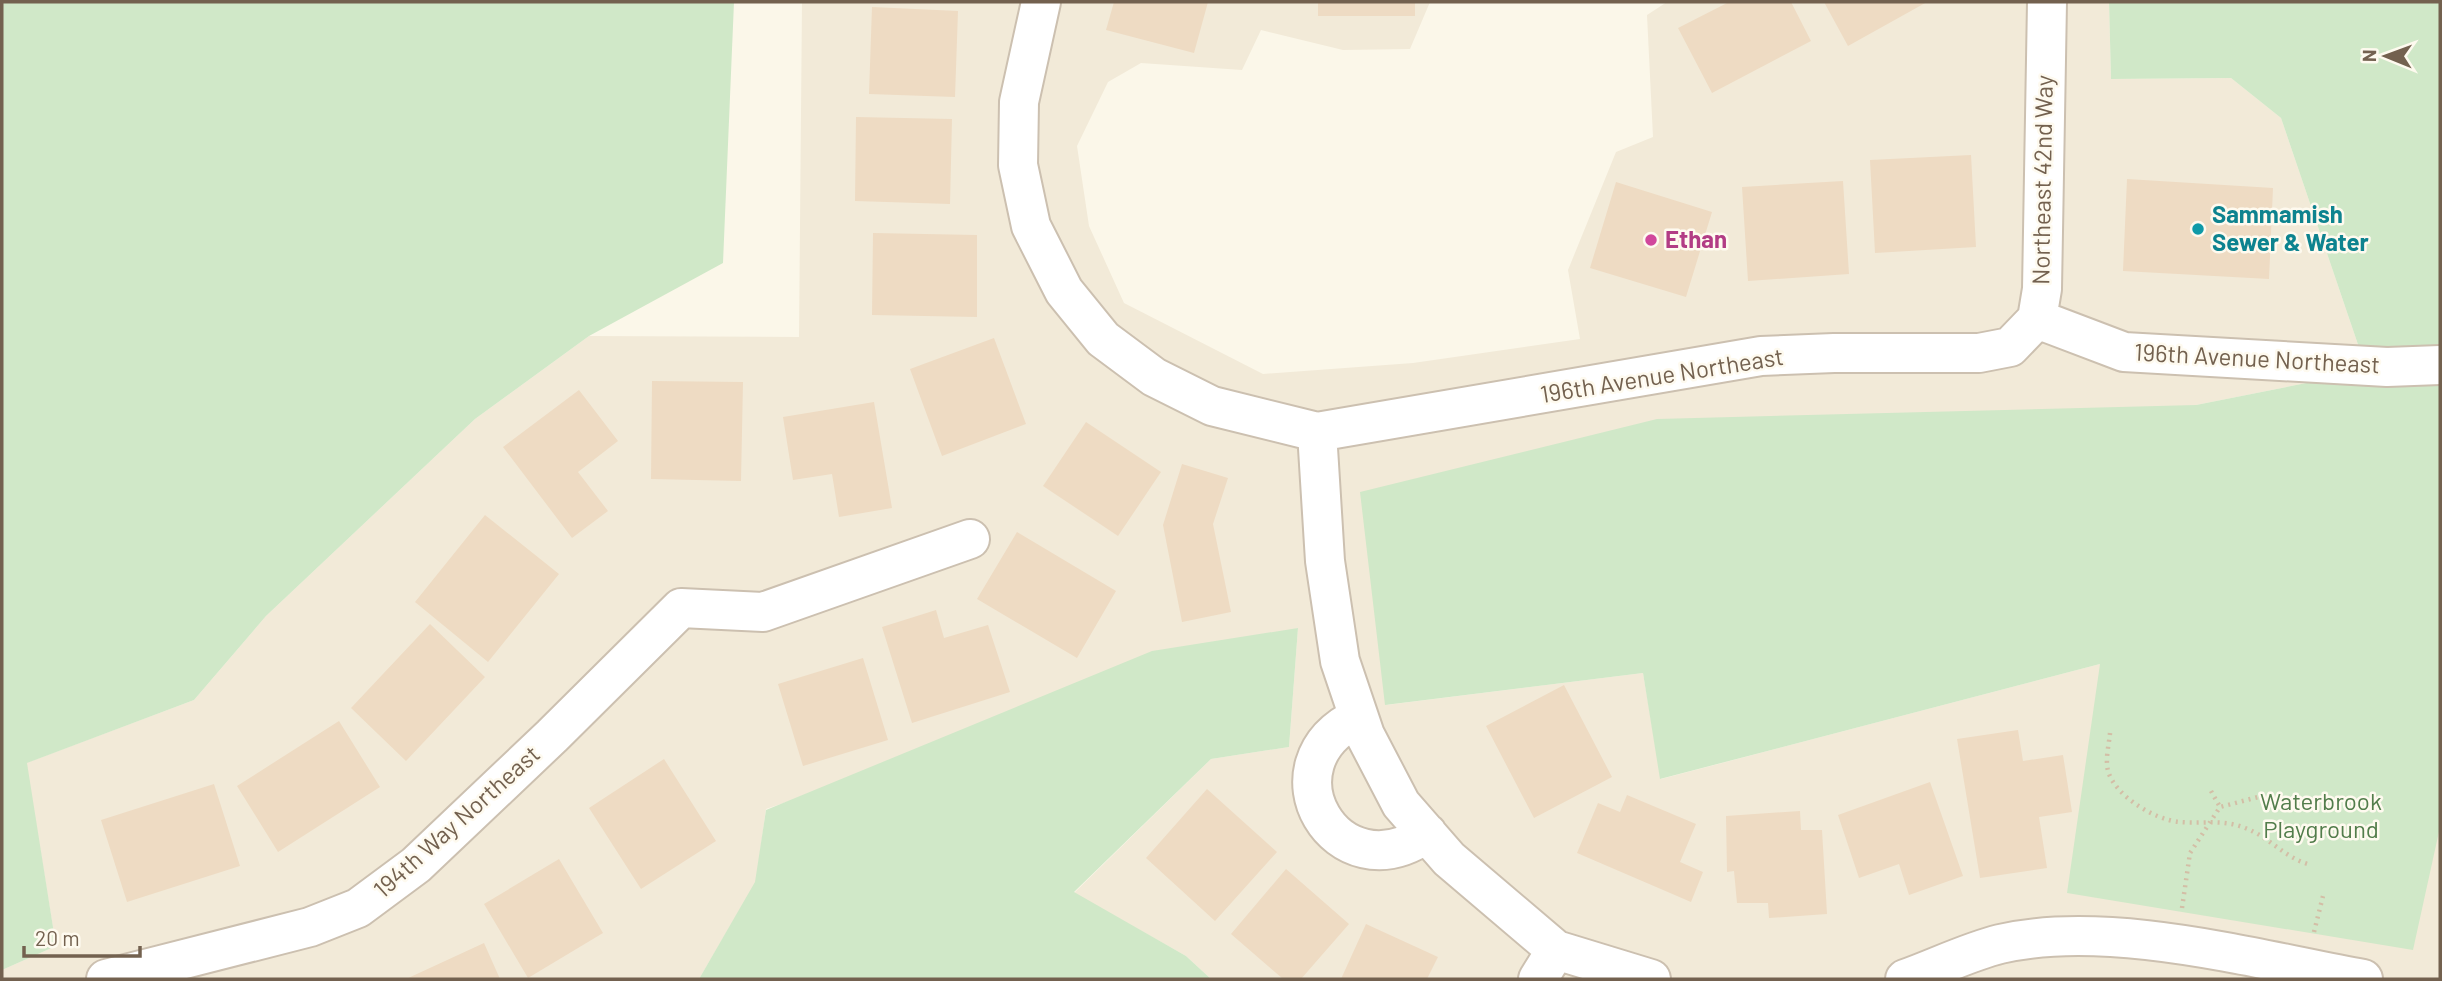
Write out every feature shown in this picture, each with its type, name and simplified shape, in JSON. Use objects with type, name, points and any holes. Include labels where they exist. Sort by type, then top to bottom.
[{"type":"street","points":[[1041,2],[1019,102],[1017,165],[1031,226],[1064,291],[1102,340],[1154,377],[1212,406],[1317,432],[1325,561],[1340,661],[1359,717],[1401,804],[1547,964],[1651,979]]},
{"type":"street","name":"Northeast 42nd Way","points":[[2010,347],[2037,319],[2042,289],[2047,2]]},
{"type":"street","name":"196th Avenue Northeast","points":[[2037,319],[2124,352],[2387,367],[2440,365]]},
{"type":"street","name":"196th Avenue Northeast","points":[[1317,432],[1761,356],[1834,353],[1979,354],[2010,347]]},
{"type":"street","name":"194th Way Northeast","points":[[106,979],[310,927],[358,908],[416,865],[681,608],[763,612],[970,539]]},
{"type":"street","points":[[1359,717],[1343,725],[1319,750],[1311,784],[1321,817],[1345,842],[1362,849],[1396,849],[1427,833]]},
{"type":"street","points":[[1905,979],[1999,944],[2061,935],[2119,937],[2205,965],[2363,979]]},
{"type":"path","points":[[2110,733],[2106,763],[2116,787],[2164,818],[2179,822],[2213,821],[2244,827],[2287,856],[2311,865]]},
{"type":"path","points":[[2211,791],[2220,807]]},
{"type":"path","points":[[2181,916],[2190,853],[2220,807],[2262,796]]},
{"type":"path","points":[[2313,940],[2324,892]]},
{"type":"shaded area","points":[[802,2],[1430,2],[1410,49],[1343,50],[1261,30],[1242,70],[1141,63],[1108,82],[1077,146],[1089,226],[1124,303],[1263,374],[1413,363],[1580,339],[1568,270],[1616,152],[1653,137],[1647,15],[1667,2],[2109,2],[2111,79],[2231,78],[2281,118],[2367,371],[2196,405],[1386,705],[1643,673],[1661,779],[2100,664],[2440,715],[2440,979],[1211,979],[1186,956],[1074,893],[1211,759],[1289,747],[1298,628],[766,809],[756,882],[699,979],[2,979],[2,970],[56,946],[26,763],[194,700],[266,616],[475,419],[589,336],[799,337]]},
{"type":"green space","points":[[2,2],[734,2],[723,263],[589,336],[475,419],[266,616],[194,700],[27,763],[56,946],[2,970]]},
{"type":"green space","name":"Waterbrook Playground","points":[[2109,2],[2440,2],[2440,827],[2413,950],[2067,893],[2100,664],[1660,779],[1643,673],[1385,705],[1360,492],[1657,419],[2196,405],[2367,371],[2281,118],[2231,78],[2111,79]]},
{"type":"green space","points":[[1298,628],[1289,747],[1211,759],[1074,892],[1186,956],[1211,979],[699,979],[755,882],[766,810],[1152,651]]},
{"type":"building","points":[[1114,2],[1208,2],[1194,53],[1106,30]]},
{"type":"building","points":[[1318,2],[1415,2],[1415,16],[1318,16]]},
{"type":"building","points":[[1729,2],[1791,2],[1811,41],[1712,93],[1678,28]]},
{"type":"building","points":[[1824,2],[1927,2],[1848,46]]},
{"type":"building","points":[[872,7],[958,11],[955,97],[869,94]]},
{"type":"building","points":[[856,117],[952,119],[950,204],[855,201]]},
{"type":"building","points":[[1971,155],[1976,247],[1875,253],[1870,160]]},
{"type":"building","name":"Sammamish Sewer & Water","points":[[2127,179],[2273,188],[2269,279],[2123,271]]},
{"type":"building","points":[[1843,181],[1849,274],[1748,281],[1742,187]]},
{"type":"building","name":"Ethan","points":[[1616,182],[1712,212],[1686,297],[1590,268]]},
{"type":"building","points":[[873,233],[977,235],[977,317],[872,315]]},
{"type":"building","points":[[994,338],[1026,424],[942,456],[910,369]]},
{"type":"building","points":[[652,381],[743,382],[741,481],[651,479]]},
{"type":"building","points":[[579,390],[618,441],[578,472],[608,511],[572,538],[503,447]]},
{"type":"building","points":[[874,402],[892,508],[839,517],[832,474],[793,480],[783,417]]},
{"type":"building","points":[[1086,422],[1161,472],[1118,536],[1043,486]]},
{"type":"building","points":[[1182,464],[1228,478],[1213,524],[1231,612],[1182,622],[1163,525]]},
{"type":"building","points":[[485,515],[559,574],[488,662],[415,602]]},
{"type":"building","points":[[1017,532],[1116,591],[1077,658],[977,599]]},
{"type":"building","points":[[936,610],[944,638],[988,625],[1010,692],[912,723],[882,627]]},
{"type":"building","points":[[430,624],[485,677],[406,761],[351,708]]},
{"type":"building","points":[[863,658],[888,740],[803,766],[778,684]]},
{"type":"building","points":[[1564,685],[1612,777],[1534,818],[1486,726]]},
{"type":"building","points":[[339,721],[380,787],[278,852],[237,786]]},
{"type":"building","points":[[2018,730],[2023,761],[2063,755],[2072,812],[2039,817],[2047,868],[1980,878],[1957,739]]},
{"type":"building","points":[[664,759],[716,841],[641,889],[589,808]]},
{"type":"building","points":[[1930,782],[1963,876],[1909,895],[1899,864],[1859,878],[1838,815]]},
{"type":"building","points":[[214,784],[240,866],[127,902],[101,820]]},
{"type":"building","points":[[1207,789],[1277,852],[1215,921],[1146,858]]},
{"type":"building","points":[[1627,795],[1696,824],[1680,862],[1703,872],[1691,902],[1577,853],[1598,803],[1620,812]]},
{"type":"building","points":[[1800,811],[1801,830],[1822,830],[1827,914],[1769,918],[1768,903],[1737,903],[1734,871],[1727,872],[1726,816]]},
{"type":"building","points":[[559,859],[603,933],[528,978],[484,904]]},
{"type":"building","points":[[1286,869],[1349,924],[1301,979],[1283,979],[1231,934]]},
{"type":"building","points":[[1366,924],[1438,957],[1427,979],[1341,979]]},
{"type":"building","points":[[484,943],[500,979],[406,979]]},
{"type":"place","name":"Sammamish Sewer & Water","points":[[2198,229]]},
{"type":"place","name":"Ethan","points":[[1651,240]]}]
